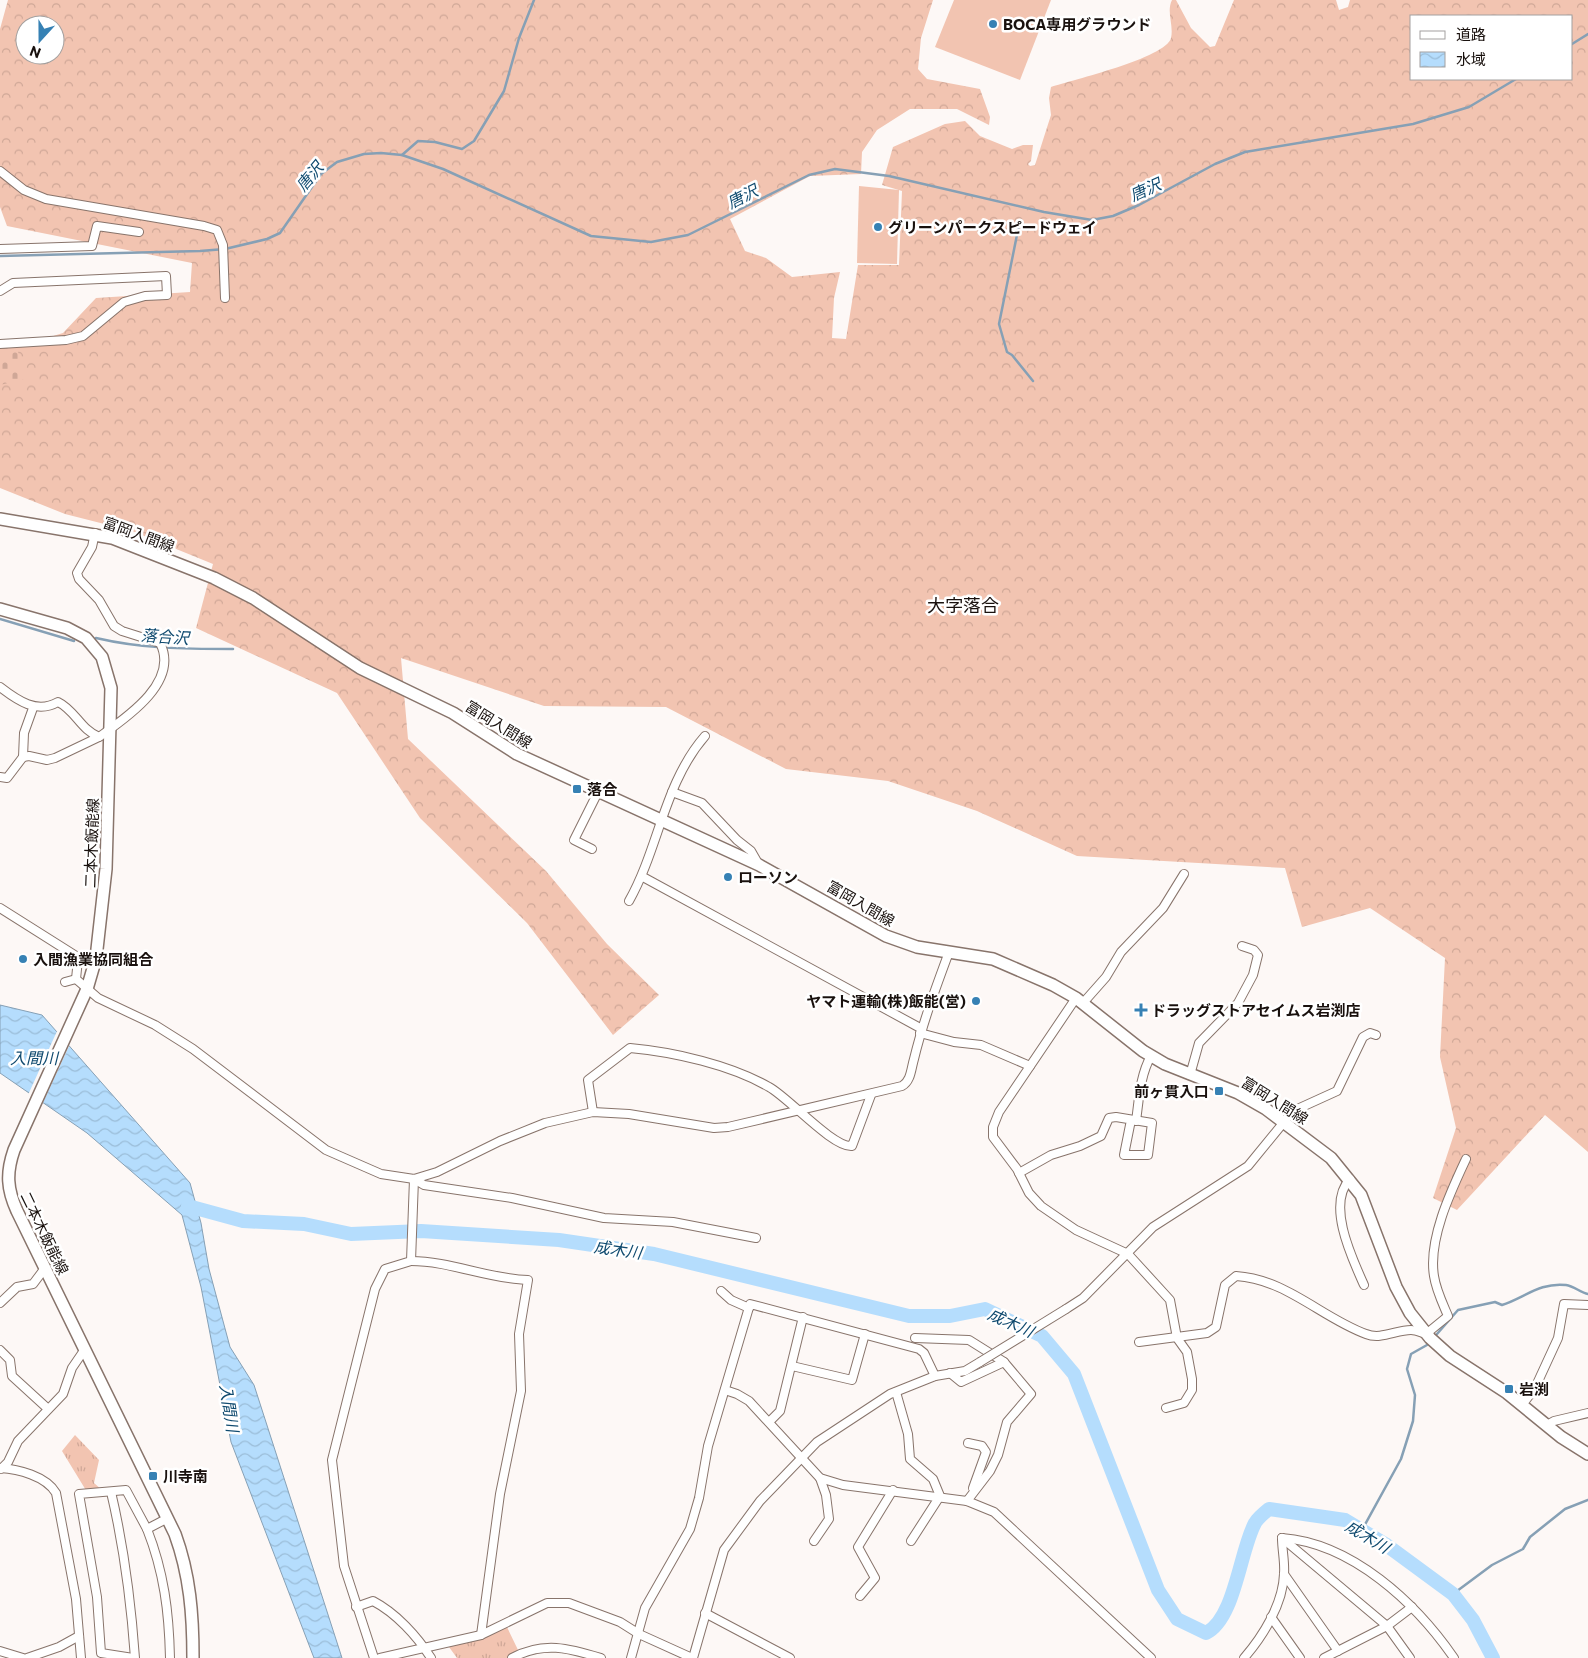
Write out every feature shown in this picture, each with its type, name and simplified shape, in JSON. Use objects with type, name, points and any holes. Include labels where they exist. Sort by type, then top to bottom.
[{"type":"main road","name":"富岡入間線","points":[[0,519],[95,533],[128,543],[214,578],[245,594],[360,668],[453,713],[517,754],[759,865],[809,890],[886,936],[917,947],[993,959],[1053,984],[1080,1000],[1151,1056],[1190,1075],[1238,1093],[1283,1120],[1331,1158],[1350,1179],[1367,1207],[1396,1287],[1410,1313],[1426,1334],[1441,1349],[1522,1405],[1574,1446],[1588,1454]]},
{"type":"main road","name":"二本木飯能線","points":[[0,609],[67,628],[79,634],[93,645],[102,657],[110,680],[104,894],[96,958],[85,993],[28,1116],[11,1158],[4,1182],[16,1211],[168,1518],[183,1556],[189,1584],[193,1620],[194,1658]]},
{"type":"street","points":[[0,171],[24,190],[46,199],[204,226],[217,230],[223,245],[225,298]]},
{"type":"street","points":[[0,249],[92,246],[97,226],[139,232]]},
{"type":"street","points":[[0,291],[13,283],[166,276],[167,295],[145,296],[124,302],[83,336],[66,340],[0,344]]},
{"type":"street","points":[[23,757],[29,756],[47,760],[55,758],[99,737],[148,699],[160,676],[165,660],[160,643],[122,631],[114,626],[98,600],[79,579],[77,573],[92,547],[95,533]]},
{"type":"street","points":[[0,687],[11,696],[33,708],[49,707],[58,702],[67,707],[90,733],[99,737]]},
{"type":"street","points":[[0,777],[7,778],[23,757],[24,733],[33,708]]},
{"type":"street","points":[[629,900],[643,877],[660,820],[672,792],[692,751],[705,736]]},
{"type":"street","points":[[592,849],[574,840],[598,792]]},
{"type":"street","points":[[672,792],[702,803],[737,840],[752,851],[759,865]]},
{"type":"street","points":[[1166,1408],[1184,1403],[1192,1390],[1188,1352],[1177,1338],[1170,1300],[1128,1254],[1076,1230],[1049,1212],[1029,1193],[1019,1173],[993,1137],[999,1112],[1030,1066],[1080,1000],[1106,977],[1121,952],[1163,908],[1184,874]]},
{"type":"street","points":[[643,877],[921,1031],[954,1042],[981,1044],[1030,1066]]},
{"type":"street","points":[[0,908],[76,956],[78,964],[76,979],[85,993],[155,1025],[188,1045],[326,1150],[381,1174],[414,1179],[424,1185],[512,1198],[604,1218],[674,1222],[756,1238]]},
{"type":"street","points":[[1190,1075],[1199,1043],[1238,1004],[1253,975],[1258,955],[1254,950],[1242,946]]},
{"type":"street","points":[[414,1179],[436,1172],[500,1141],[545,1123],[593,1112],[629,1114],[714,1128],[728,1127],[871,1095],[906,1084],[921,1031],[949,952]]},
{"type":"street","points":[[65,982],[76,979]]},
{"type":"street","points":[[380,1658],[481,1635],[547,1603],[569,1603],[620,1622],[639,1634],[692,1658],[724,1550],[760,1501],[817,1442],[896,1392],[935,1376],[965,1371],[1083,1298],[1153,1227],[1248,1166],[1283,1120],[1293,1110],[1337,1091],[1364,1037],[1370,1033],[1376,1035]]},
{"type":"street","points":[[593,1112],[588,1080],[630,1048],[654,1050],[712,1064],[770,1087],[826,1134],[847,1146],[852,1146],[871,1095]]},
{"type":"street","points":[[1019,1173],[1045,1158],[1080,1146],[1100,1136],[1109,1118],[1116,1116],[1134,1121],[1152,1123],[1148,1156],[1124,1155],[1134,1121],[1147,1063],[1151,1056]]},
{"type":"street","points":[[1139,1342],[1207,1333],[1216,1327],[1225,1285],[1236,1276],[1250,1277],[1300,1297],[1365,1334],[1376,1337],[1412,1330],[1426,1334],[1448,1316],[1434,1276],[1436,1241],[1449,1195],[1466,1159]]},
{"type":"street","points":[[411,1261],[414,1179]]},
{"type":"street","points":[[1350,1179],[1344,1185],[1341,1201],[1343,1235],[1364,1285]]},
{"type":"street","points":[[374,1658],[356,1607],[341,1554],[332,1460],[375,1289],[385,1269],[411,1261],[428,1261],[505,1279],[528,1280],[519,1334],[521,1391],[500,1494],[481,1635]]},
{"type":"street","points":[[0,1302],[16,1287],[33,1284],[45,1268]]},
{"type":"street","points":[[721,1291],[731,1300],[749,1308]]},
{"type":"street","points":[[631,1658],[645,1608],[690,1529],[699,1498],[708,1446],[750,1304],[919,1349],[924,1354],[935,1376]]},
{"type":"street","points":[[1522,1405],[1535,1388],[1558,1338],[1564,1304],[1588,1305]]},
{"type":"street","points":[[769,1422],[780,1411],[803,1317]]},
{"type":"street","points":[[792,1366],[852,1380],[866,1334]]},
{"type":"street","points":[[915,1338],[969,1340],[1004,1362],[1031,1394],[1007,1422],[998,1455],[990,1471],[967,1501]]},
{"type":"street","points":[[1,1469],[8,1462],[18,1441],[47,1408],[63,1394],[72,1368],[85,1349]]},
{"type":"street","points":[[0,1350],[10,1360],[12,1376],[47,1408]]},
{"type":"street","points":[[950,1373],[961,1382],[1004,1362]]},
{"type":"street","points":[[725,1390],[749,1401],[820,1478],[826,1495],[829,1519],[814,1541]]},
{"type":"street","points":[[896,1392],[908,1434],[910,1459],[933,1479],[940,1496]]},
{"type":"street","points":[[1547,1425],[1554,1421],[1588,1413]]},
{"type":"street","points":[[967,1501],[982,1469],[986,1452],[982,1446],[968,1444]]},
{"type":"street","points":[[1,1469],[13,1469],[40,1479],[50,1484],[56,1493],[76,1599],[81,1658]]},
{"type":"street","points":[[820,1478],[843,1485],[940,1496],[967,1501],[998,1514],[1146,1656]]},
{"type":"street","points":[[111,1492],[121,1534],[132,1604],[134,1658],[101,1653],[96,1597],[80,1494],[126,1490],[147,1529],[163,1579],[167,1601],[170,1658]]},
{"type":"street","points":[[860,1596],[875,1578],[858,1547],[893,1490]]},
{"type":"street","points":[[911,1541],[940,1496]]},
{"type":"street","points":[[147,1529],[168,1518]]},
{"type":"street","points":[[1244,1658],[1259,1641],[1278,1600],[1284,1574],[1282,1538]]},
{"type":"street","points":[[1282,1538],[1298,1539],[1360,1565],[1412,1607],[1438,1636],[1454,1658]]},
{"type":"street","points":[[1282,1538],[1387,1626],[1410,1658]]},
{"type":"street","points":[[1284,1574],[1338,1651]]},
{"type":"street","points":[[356,1607],[373,1602],[385,1607],[431,1658]]},
{"type":"street","points":[[1324,1658],[1387,1626],[1412,1607]]},
{"type":"street","points":[[705,1613],[790,1658]]},
{"type":"street","points":[[1271,1617],[1300,1658]]},
{"type":"street","points":[[0,1651],[24,1658],[59,1647],[79,1636]]},
{"type":"street","points":[[512,1658],[528,1649],[546,1647],[563,1648],[601,1658]]},
{"type":"green space","points":[[8,0],[933,0],[921,38],[918,69],[927,79],[980,89],[990,117],[989,125],[957,109],[910,109],[877,130],[862,152],[861,174],[810,176],[730,219],[745,251],[766,258],[792,277],[840,272],[834,298],[832,338],[846,339],[858,265],[899,265],[902,191],[882,185],[893,147],[945,124],[965,121],[980,136],[1012,149],[1023,145],[1033,145],[1031,161],[1028,164],[1030,166],[1035,165],[1051,115],[1049,98],[1051,87],[1117,67],[1153,53],[1165,46],[1171,38],[1170,5],[1172,0],[1176,0],[1191,28],[1210,47],[1215,46],[1234,0],[1336,0],[1339,10],[1348,7],[1350,0],[1588,0],[1588,1152],[1545,1115],[1457,1210],[1433,1198],[1456,1128],[1440,1057],[1445,958],[1370,908],[1302,927],[1285,868],[1077,856],[977,811],[888,781],[786,769],[666,707],[544,706],[401,658],[408,739],[546,871],[607,944],[659,995],[613,1035],[527,923],[420,818],[337,693],[196,628],[213,564],[132,531],[65,514],[0,488],[0,357],[17,347],[63,333],[96,298],[190,292],[192,263],[7,226],[0,207],[0,29]]},
{"type":"green space","name":"BOCA専用グラウンド","points":[[954,0],[1051,0],[1020,80],[935,47]]},
{"type":"green space","name":"グリーンパークスピードウェイ","points":[[859,186],[899,190],[897,264],[857,263]]},
{"type":"green space","points":[[17,347],[24,379],[0,385],[0,348]]},
{"type":"green space","points":[[75,1435],[99,1460],[94,1483],[102,1490],[87,1492],[62,1451]]},
{"type":"green space","points":[[506,1625],[519,1652],[509,1658],[457,1658],[449,1647],[480,1637]]},
{"type":"water","name":"入間川","points":[[0,1005],[42,1015],[190,1183],[201,1223],[209,1269],[230,1347],[254,1385],[342,1658],[314,1658],[231,1442],[201,1287],[182,1215],[87,1133],[0,1073]]},
{"type":"pier","points":[[58,1029],[70,1044],[42,1105],[28,1095]]},
{"type":"waterway","points":[[402,155],[418,141],[435,142],[462,149],[474,141],[504,91],[519,38],[534,0]]},
{"type":"waterway","name":"唐沢","points":[[1573,43],[1588,34]]},
{"type":"waterway","name":"唐沢","points":[[0,256],[200,251],[225,249],[267,239],[280,233],[321,174],[337,162],[364,154],[381,153],[402,155],[443,169],[591,236],[651,242],[688,235],[809,175],[835,169],[889,176],[1044,212],[1092,220],[1113,216],[1139,205],[1215,164],[1245,152],[1413,124],[1469,107],[1514,80]]},
{"type":"waterway","points":[[1020,220],[999,324],[1007,352],[1012,355],[1033,381]]},
{"type":"waterway","name":"落合沢","points":[[0,619],[74,641]]},
{"type":"waterway","name":"落合沢","points":[[96,638],[147,646],[233,649]]},
{"type":"waterway","name":"成木川","points":[[188,1206],[243,1221],[304,1224],[351,1234],[421,1231],[559,1240],[654,1254],[909,1316],[950,1316],[985,1309],[1042,1336],[1074,1374],[1158,1590],[1177,1619],[1206,1633],[1216,1625],[1224,1614],[1230,1599],[1255,1523],[1269,1509],[1345,1520],[1385,1544],[1453,1594],[1473,1620],[1493,1658]]},
{"type":"waterway","points":[[1437,1334],[1458,1310],[1495,1302],[1502,1305],[1540,1288],[1566,1285],[1588,1294]]},
{"type":"waterway","points":[[1362,1530],[1401,1459],[1413,1421],[1415,1395],[1407,1369],[1411,1354],[1427,1345]]},
{"type":"waterway","points":[[1453,1594],[1492,1565],[1523,1549],[1530,1537],[1565,1509],[1588,1500]]},
{"type":"place","name":"BOCA専用グラウンド","points":[[993,24]]},
{"type":"place","name":"グリーンパークスピードウェイ","points":[[878,227]]},
{"type":"place","name":"落合","points":[[577,789]]},
{"type":"place","name":"ローソン","points":[[728,877]]},
{"type":"place","name":"入間漁業協同組合","points":[[23,959]]},
{"type":"place","name":"ヤマト運輸(株)飯能(営)","points":[[976,1001]]},
{"type":"place","name":"ドラッグストアセイムス岩渕店","points":[[1141,1010]]},
{"type":"place","name":"前ヶ貫入口","points":[[1219,1091]]},
{"type":"place","name":"岩渕","points":[[1509,1389]]},
{"type":"place","name":"川寺南","points":[[153,1476]]},
{"type":"district","name":"大字落合","points":[[963,605]]}]
